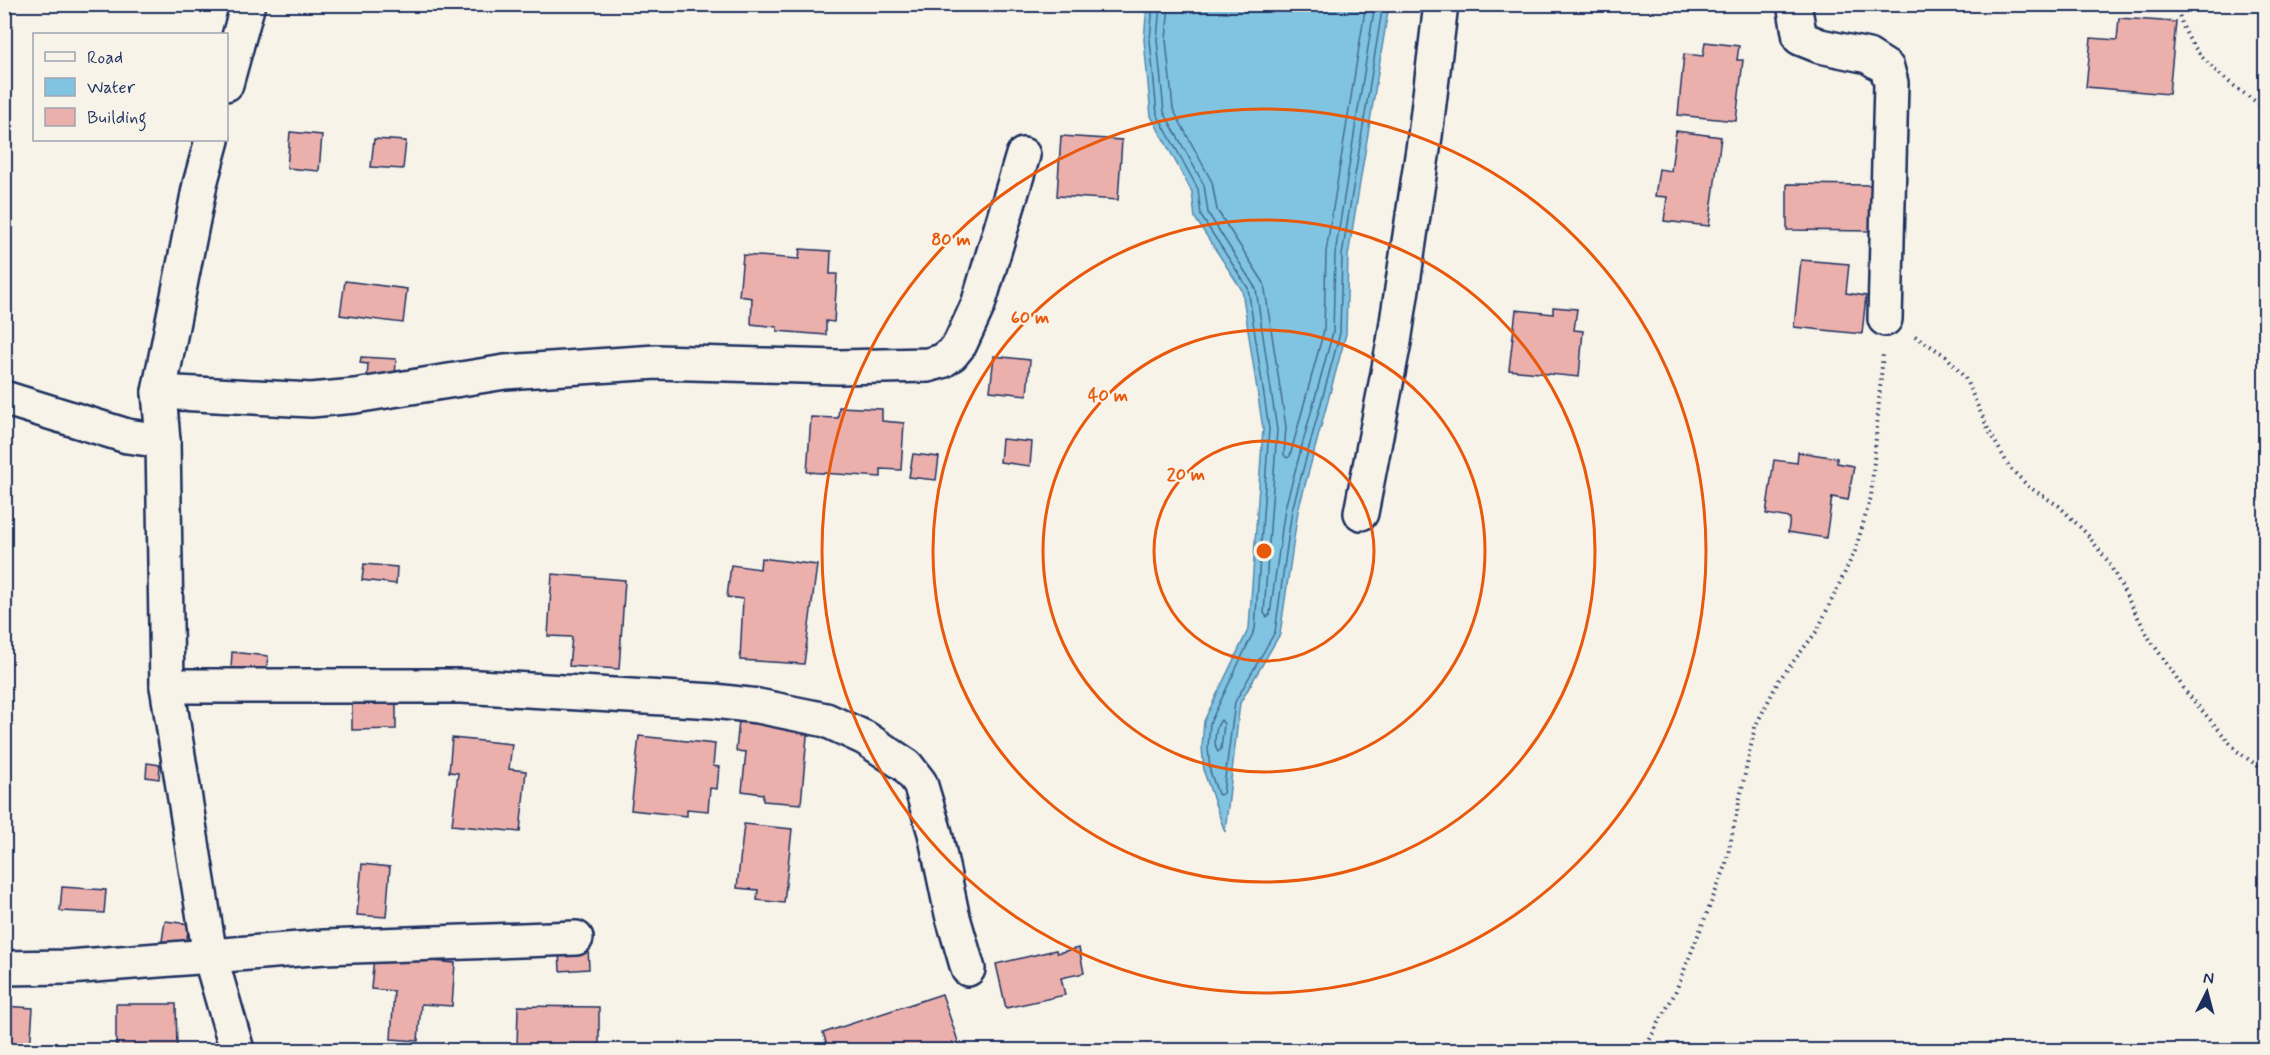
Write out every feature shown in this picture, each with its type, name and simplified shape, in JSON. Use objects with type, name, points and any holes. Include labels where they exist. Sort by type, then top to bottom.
[{"type":"street","points":[[228,77],[248,4]]},
{"type":"street","points":[[1361,513],[1394,342],[1425,136],[1441,4]]},
{"type":"street","points":[[1794,4],[1800,38],[1820,46],[1868,56],[1887,68],[1891,83],[1886,319]]},
{"type":"street","points":[[212,141],[200,184],[159,392],[163,441],[167,686],[210,956],[237,1050]]},
{"type":"street","points":[[159,392],[310,400],[354,396],[505,372],[656,362],[839,367],[928,365],[952,354],[960,344],[978,305],[1023,155]]},
{"type":"street","points":[[4,398],[127,436],[163,441]]},
{"type":"street","points":[[167,686],[461,686],[714,701],[758,706],[826,720],[865,738],[907,766],[920,783],[935,833],[952,914],[968,969]]},
{"type":"street","points":[[4,968],[69,967],[325,947],[576,938]]},
{"type":"path","points":[[2177,4],[2189,44],[2219,75],[2265,109]]},
{"type":"path","points":[[1644,1050],[1675,993],[1725,868],[1755,727],[1779,680],[1817,631],[1855,551],[1871,497],[1886,319],[1946,356],[1965,378],[1989,431],[2010,468],[2029,487],[2059,506],[2087,534],[2109,563],[2149,638],[2187,693],[2237,751],[2265,772]]},
{"type":"water","points":[[1147,5],[1389,5],[1348,256],[1346,334],[1298,511],[1280,634],[1240,703],[1225,832],[1204,772],[1202,747],[1204,721],[1249,628],[1263,429],[1242,290],[1195,218],[1192,192],[1151,116],[1144,40]]},
{"type":"building","points":[[2119,18],[2176,22],[2169,94],[2086,87],[2091,38],[2117,40]]},
{"type":"building","points":[[1705,42],[1739,46],[1737,60],[1743,60],[1736,121],[1678,115],[1684,54],[1703,56]]},
{"type":"building","points":[[1676,131],[1721,137],[1709,226],[1664,221],[1667,197],[1655,196],[1659,169],[1671,171]]},
{"type":"building","points":[[290,132],[322,135],[319,171],[287,168]]},
{"type":"building","points":[[1061,136],[1122,140],[1118,200],[1057,196]]},
{"type":"building","points":[[374,139],[406,141],[403,169],[371,167]]},
{"type":"building","points":[[1787,184],[1873,185],[1872,231],[1787,230]]},
{"type":"building","points":[[800,249],[831,251],[830,274],[837,274],[834,322],[826,321],[826,335],[777,331],[777,327],[751,324],[752,298],[739,296],[743,255],[799,259]]},
{"type":"building","points":[[1801,260],[1849,264],[1846,293],[1866,296],[1862,334],[1794,327]]},
{"type":"building","points":[[345,281],[407,289],[403,323],[340,315]]},
{"type":"building","points":[[1553,307],[1577,309],[1574,330],[1583,331],[1579,377],[1509,370],[1516,310],[1553,314]]},
{"type":"building","points":[[994,356],[1030,360],[1027,395],[990,391]]},
{"type":"building","points":[[361,357],[396,359],[395,381],[367,379],[368,364],[360,363]]},
{"type":"building","points":[[839,407],[882,409],[882,421],[904,423],[901,470],[881,469],[881,477],[807,472],[811,417],[838,418]]},
{"type":"building","points":[[1002,439],[1032,442],[1030,466],[1000,462]]},
{"type":"building","points":[[1798,452],[1837,458],[1837,463],[1854,466],[1848,500],[1832,497],[1826,538],[1788,532],[1790,518],[1766,514],[1774,460],[1797,463]]},
{"type":"building","points":[[913,454],[939,457],[936,480],[909,477]]},
{"type":"building","points":[[761,558],[817,565],[804,664],[740,660],[743,599],[727,597],[731,565],[760,569]]},
{"type":"building","points":[[364,564],[397,567],[396,584],[362,580]]},
{"type":"building","points":[[552,574],[625,580],[619,669],[569,666],[572,637],[548,636]]},
{"type":"building","points":[[232,652],[268,656],[266,673],[231,669]]},
{"type":"building","points":[[396,703],[396,729],[352,730],[352,704]]},
{"type":"building","points":[[739,720],[808,725],[801,804],[763,801],[763,794],[742,791],[746,752],[736,751]]},
{"type":"building","points":[[639,736],[715,744],[713,766],[719,767],[717,789],[710,788],[708,811],[687,809],[687,816],[631,810]]},
{"type":"building","points":[[452,738],[512,744],[509,769],[526,771],[520,832],[452,825],[458,773],[449,772]]},
{"type":"building","points":[[147,763],[160,765],[159,779],[146,777]]},
{"type":"building","points":[[744,824],[792,829],[784,903],[757,900],[758,890],[737,888]]},
{"type":"building","points":[[362,864],[390,867],[386,917],[357,915]]},
{"type":"building","points":[[62,887],[106,890],[104,913],[60,911]]},
{"type":"building","points":[[165,921],[189,924],[186,944],[162,941]]},
{"type":"building","points":[[588,947],[589,969],[560,971],[559,949]]},
{"type":"building","points":[[1079,948],[1084,973],[1061,978],[1065,995],[1006,1008],[996,964],[1056,950],[1057,953]]},
{"type":"building","points":[[374,956],[455,963],[452,1006],[421,1004],[418,1041],[391,1039],[394,991],[371,989]]},
{"type":"building","points":[[942,994],[961,1050],[829,1050],[823,1033]]},
{"type":"building","points":[[116,1004],[176,1004],[177,1050],[116,1050]]},
{"type":"building","points":[[4,1006],[33,1008],[30,1050],[4,1050]]},
{"type":"building","points":[[518,1006],[599,1007],[599,1050],[517,1050]]}]
